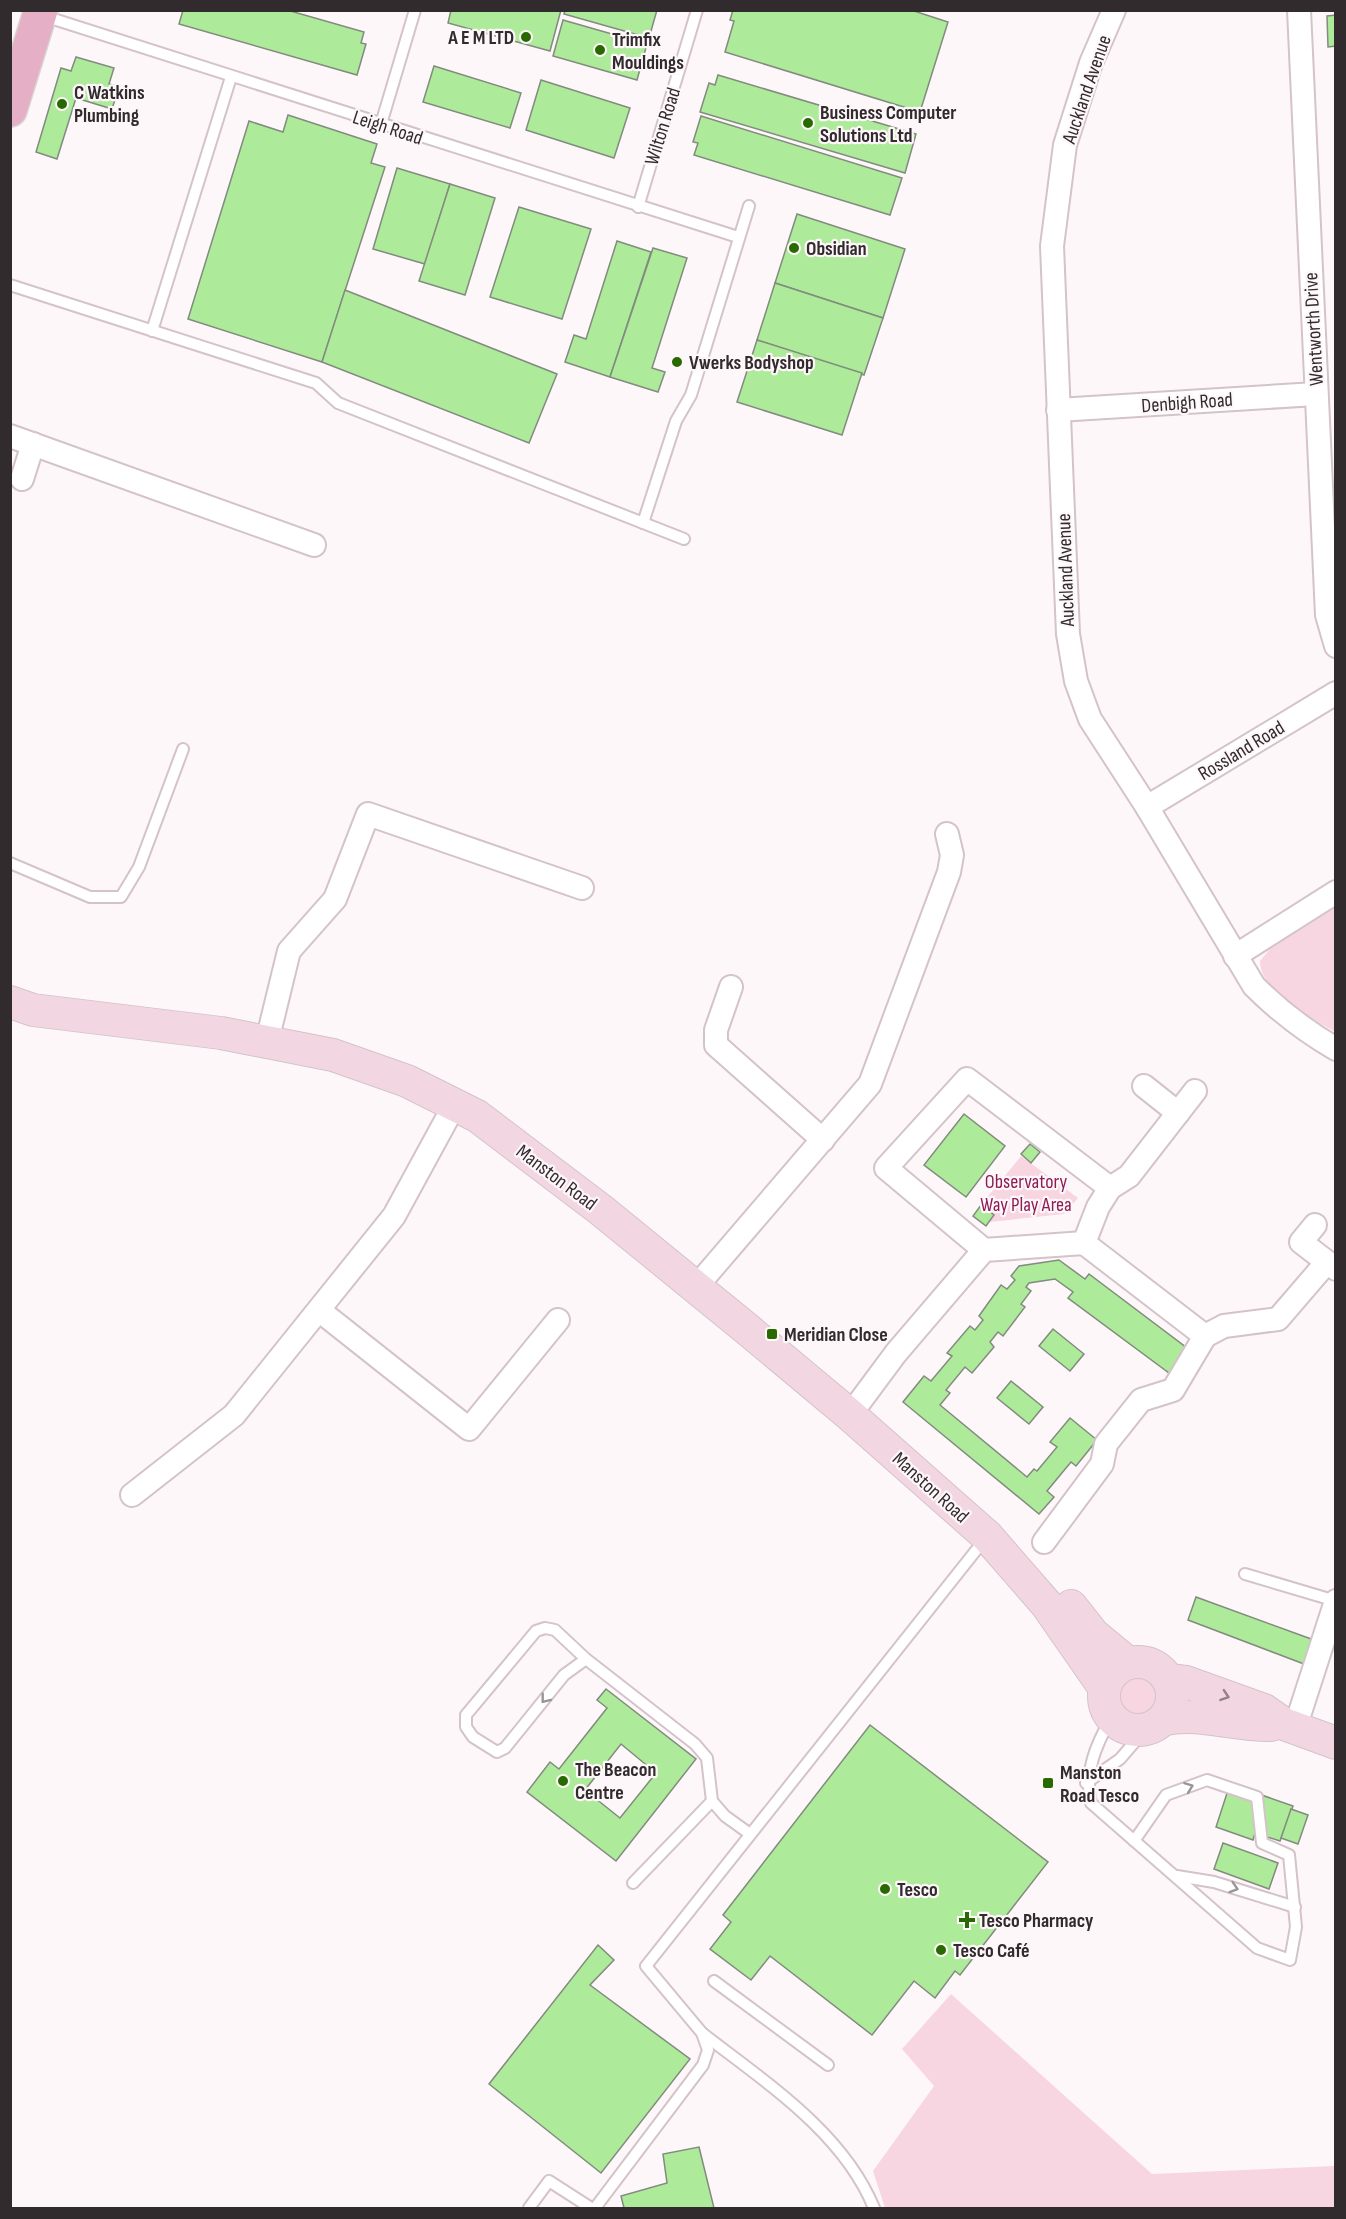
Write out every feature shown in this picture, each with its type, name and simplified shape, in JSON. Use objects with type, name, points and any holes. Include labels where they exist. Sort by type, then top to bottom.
[{"type":"main road","points":[[10,110],[40,12]]},
{"type":"main road","name":"Manston Road","points":[[18,1008],[221,1033],[333,1055],[370,1067],[477,1116],[602,1210],[696,1287],[850,1415],[987,1536],[1047,1605],[1104,1687],[1104,1703],[1111,1718]]},
{"type":"main road","name":"Manston Road","points":[[987,1536],[1030,1558],[1094,1634],[1128,1663]]},
{"type":"main road","points":[[1104,1687],[1111,1675],[1128,1663],[1152,1664],[1161,1670],[1169,1680],[1173,1700],[1155,1725]]},
{"type":"main road","points":[[1169,1680],[1186,1682],[1264,1710],[1289,1726],[1335,1743]]},
{"type":"main road","points":[[1111,1718],[1128,1729],[1155,1725],[1180,1716],[1227,1720],[1252,1726],[1289,1726]]},
{"type":"street","name":"Auckland Avenue","points":[[1114,10],[1088,73],[1065,145],[1052,246],[1068,634],[1076,681],[1090,719],[1254,986],[1274,1006],[1310,1034],[1335,1048]]},
{"type":"street","name":"Wentworth Drive","points":[[1299,10],[1327,615],[1335,646]]},
{"type":"street","name":"Denbigh Road","points":[[1058,410],[1316,394]]},
{"type":"street","points":[[10,435],[314,545]]},
{"type":"street","points":[[22,479],[33,444]]},
{"type":"street","name":"Rossland Road","points":[[1146,807],[1335,693]]},
{"type":"street","points":[[267,1041],[289,951],[335,899],[368,814],[582,888]]},
{"type":"street","points":[[696,1287],[824,1140],[870,1083],[949,872],[952,855],[947,834]]},
{"type":"street","points":[[1235,956],[1335,892]]},
{"type":"street","points":[[731,987],[716,1030],[716,1045],[824,1140]]},
{"type":"street","points":[[1110,1188],[967,1079],[886,1168],[984,1250],[1084,1243],[1205,1336]]},
{"type":"street","points":[[1144,1086],[1178,1113]]},
{"type":"street","points":[[1084,1243],[1098,1207],[1110,1188],[1129,1176],[1195,1091]]},
{"type":"street","points":[[132,1495],[234,1415],[320,1311],[394,1216],[455,1104]]},
{"type":"street","points":[[1044,1542],[1102,1464],[1110,1439],[1141,1401],[1173,1390],[1205,1336],[1224,1326],[1278,1319],[1331,1265],[1302,1242],[1315,1225]]},
{"type":"street","points":[[850,1415],[896,1353],[984,1250]]},
{"type":"street","points":[[320,1311],[469,1428],[558,1320]]},
{"type":"street","points":[[1289,1726],[1331,1630],[1335,1601]]},
{"type":"lane","points":[[381,124],[415,10]]},
{"type":"lane","name":"Wilton Road","points":[[638,207],[697,10]]},
{"type":"lane","name":"Leigh Road","points":[[40,12],[231,76],[738,237]]},
{"type":"lane","points":[[152,331],[231,76]]},
{"type":"lane","points":[[643,523],[678,417],[691,395],[749,206]]},
{"type":"lane","points":[[10,285],[316,383],[338,403],[684,539]]},
{"type":"lane","points":[[10,863],[90,897],[121,897],[139,867],[183,749]]},
{"type":"lane","points":[[874,2208],[854,2168],[820,2131],[787,2100],[702,2033],[646,1966],[987,1536]]},
{"type":"lane","points":[[1245,1574],[1335,1601]]},
{"type":"lane","points":[[586,1659],[564,1675],[505,1748],[497,1752],[488,1748],[465,1727],[466,1715],[536,1631],[545,1628],[555,1630],[586,1659],[695,1744],[707,1758],[712,1800],[724,1816],[750,1834]]},
{"type":"lane","points":[[1111,1718],[1098,1741],[1086,1783],[1091,1803],[1134,1841],[1177,1876],[1257,1948],[1290,1960],[1296,1928],[1289,1855],[1262,1843],[1257,1797],[1207,1780],[1166,1796],[1134,1841]]},
{"type":"lane","points":[[1086,1783],[1120,1759],[1155,1725]]},
{"type":"lane","points":[[633,1883],[712,1800]]},
{"type":"lane","points":[[1177,1876],[1214,1882],[1294,1907]]},
{"type":"lane","points":[[714,1982],[828,2065]]},
{"type":"lane","points":[[529,2208],[549,2181],[593,2208],[703,2065],[708,2050],[702,2033]]},
{"type":"green space","points":[[1335,908],[1335,1032],[1301,1012],[1278,993],[1268,983],[1262,972],[1260,961],[1269,950]]},
{"type":"green space","name":"Observatory Way Play Area","points":[[1021,1156],[1078,1198],[1064,1214],[989,1222],[994,1215],[981,1205]]},
{"type":"green space","points":[[1138,1676],[1152,1682],[1158,1696],[1152,1710],[1138,1716],[1124,1710],[1118,1696],[1124,1682]]},
{"type":"green space","points":[[951,1994],[1152,2174],[1335,2166],[1335,2208],[885,2208],[873,2171],[934,2086],[902,2049]]},
{"type":"building","points":[[183,10],[287,10],[364,32],[361,43],[366,44],[357,75],[179,24]]},
{"type":"building","name":"A E M LTD","points":[[451,10],[561,10],[550,51],[448,23]]},
{"type":"building","points":[[565,10],[657,10],[649,38],[564,14]]},
{"type":"building","points":[[733,10],[911,10],[948,22],[920,112],[725,52],[734,21],[730,20]]},
{"type":"building","points":[[1336,15],[1336,46],[1328,47],[1327,16]]},
{"type":"building","name":"Trimfix Mouldings","points":[[563,20],[647,44],[637,80],[553,56]]},
{"type":"building","name":"C Watkins Plumbing","points":[[76,57],[114,68],[109,84],[119,87],[112,109],[76,98],[57,159],[36,152],[61,68],[71,71]]},
{"type":"building","points":[[434,66],[521,93],[510,128],[423,102]]},
{"type":"building","name":"Business Computer Solutions Ltd","points":[[718,75],[916,134],[905,173],[700,112],[709,83],[715,85]]},
{"type":"building","points":[[541,80],[630,108],[614,158],[526,130]]},
{"type":"building","points":[[288,115],[377,144],[371,163],[385,167],[322,362],[188,319],[249,121],[283,132]]},
{"type":"building","points":[[701,116],[902,178],[890,215],[694,155],[698,143],[693,142]]},
{"type":"building","points":[[397,168],[450,184],[425,264],[373,249]]},
{"type":"building","points":[[450,184],[495,198],[465,295],[419,281]]},
{"type":"building","points":[[519,207],[591,229],[562,319],[490,297]]},
{"type":"building","points":[[797,214],[905,249],[883,318],[775,283]]},
{"type":"building","points":[[617,241],[651,252],[610,377],[565,362],[574,335],[586,339]]},
{"type":"building","points":[[653,248],[687,258],[652,368],[665,372],[658,392],[610,377]]},
{"type":"building","points":[[775,283],[883,318],[864,375],[757,340]]},
{"type":"building","points":[[345,290],[557,374],[529,443],[322,362]]},
{"type":"building","points":[[757,340],[862,373],[842,435],[737,402]]},
{"type":"building","points":[[964,1114],[1005,1146],[966,1197],[924,1165]]},
{"type":"building","points":[[1030,1144],[1040,1152],[1031,1163],[1021,1154]]},
{"type":"building","points":[[981,1205],[994,1215],[986,1226],[973,1216]]},
{"type":"building","points":[[1059,1260],[1085,1279],[1089,1274],[1191,1351],[1173,1376],[1068,1298],[1073,1292],[1055,1279],[1029,1283],[1026,1287],[1031,1291],[1021,1304],[1025,1307],[1003,1336],[998,1332],[990,1342],[994,1347],[972,1373],[965,1367],[946,1390],[950,1393],[940,1405],[1027,1477],[1034,1469],[1037,1471],[1057,1447],[1050,1442],[1070,1418],[1097,1440],[1076,1466],[1071,1462],[1047,1491],[1054,1497],[1039,1514],[903,1402],[924,1376],[931,1381],[952,1356],[947,1353],[970,1326],[975,1330],[983,1320],[979,1316],[1001,1285],[1007,1289],[1015,1280],[1011,1276],[1019,1266]]},
{"type":"building","points":[[1053,1329],[1084,1354],[1070,1371],[1039,1346]]},
{"type":"building","points":[[1011,1381],[1043,1407],[1029,1424],[997,1398]]},
{"type":"building","points":[[1196,1597],[1314,1640],[1304,1664],[1188,1620]]},
{"type":"building","name":"The Beacon Centre","points":[[606,1689],[696,1759],[616,1861],[527,1792],[550,1762],[559,1769],[607,1708],[597,1700]],"holes":[[[621,1744],[656,1773],[620,1818],[585,1790]]]},
{"type":"building","name":"Tesco","points":[[870,1725],[1048,1862],[960,1975],[955,1971],[935,1998],[914,1981],[872,2035],[770,1956],[751,1980],[710,1949],[731,1922],[723,1915]]},
{"type":"building","points":[[1230,1784],[1293,1806],[1280,1841],[1255,1833],[1253,1840],[1216,1827]]},
{"type":"building","points":[[1291,1809],[1308,1815],[1298,1844],[1281,1838]]},
{"type":"building","points":[[1223,1843],[1278,1863],[1269,1889],[1214,1869]]},
{"type":"building","points":[[598,1945],[614,1960],[590,1985],[690,2059],[601,2173],[489,2084]]},
{"type":"building","points":[[699,2147],[714,2208],[624,2208],[621,2196],[667,2183],[663,2154]]},
{"type":"place","name":"A E M LTD","points":[[526,37]]},
{"type":"place","name":"Trimfix Mouldings","points":[[600,50]]},
{"type":"place","name":"C Watkins Plumbing","points":[[62,104]]},
{"type":"place","name":"Business Computer Solutions Ltd","points":[[808,123]]},
{"type":"place","name":"Obsidian","points":[[794,248]]},
{"type":"place","name":"Vwerks Bodyshop","points":[[677,362]]},
{"type":"place","name":"Meridian Close","points":[[772,1334]]},
{"type":"place","name":"The Beacon Centre","points":[[563,1781]]},
{"type":"place","name":"Manston Road Tesco","points":[[1048,1783]]},
{"type":"place","name":"Tesco","points":[[885,1889]]},
{"type":"place","name":"Tesco Pharmacy","points":[[967,1920]]},
{"type":"place","name":"Tesco Café","points":[[941,1950]]}]
